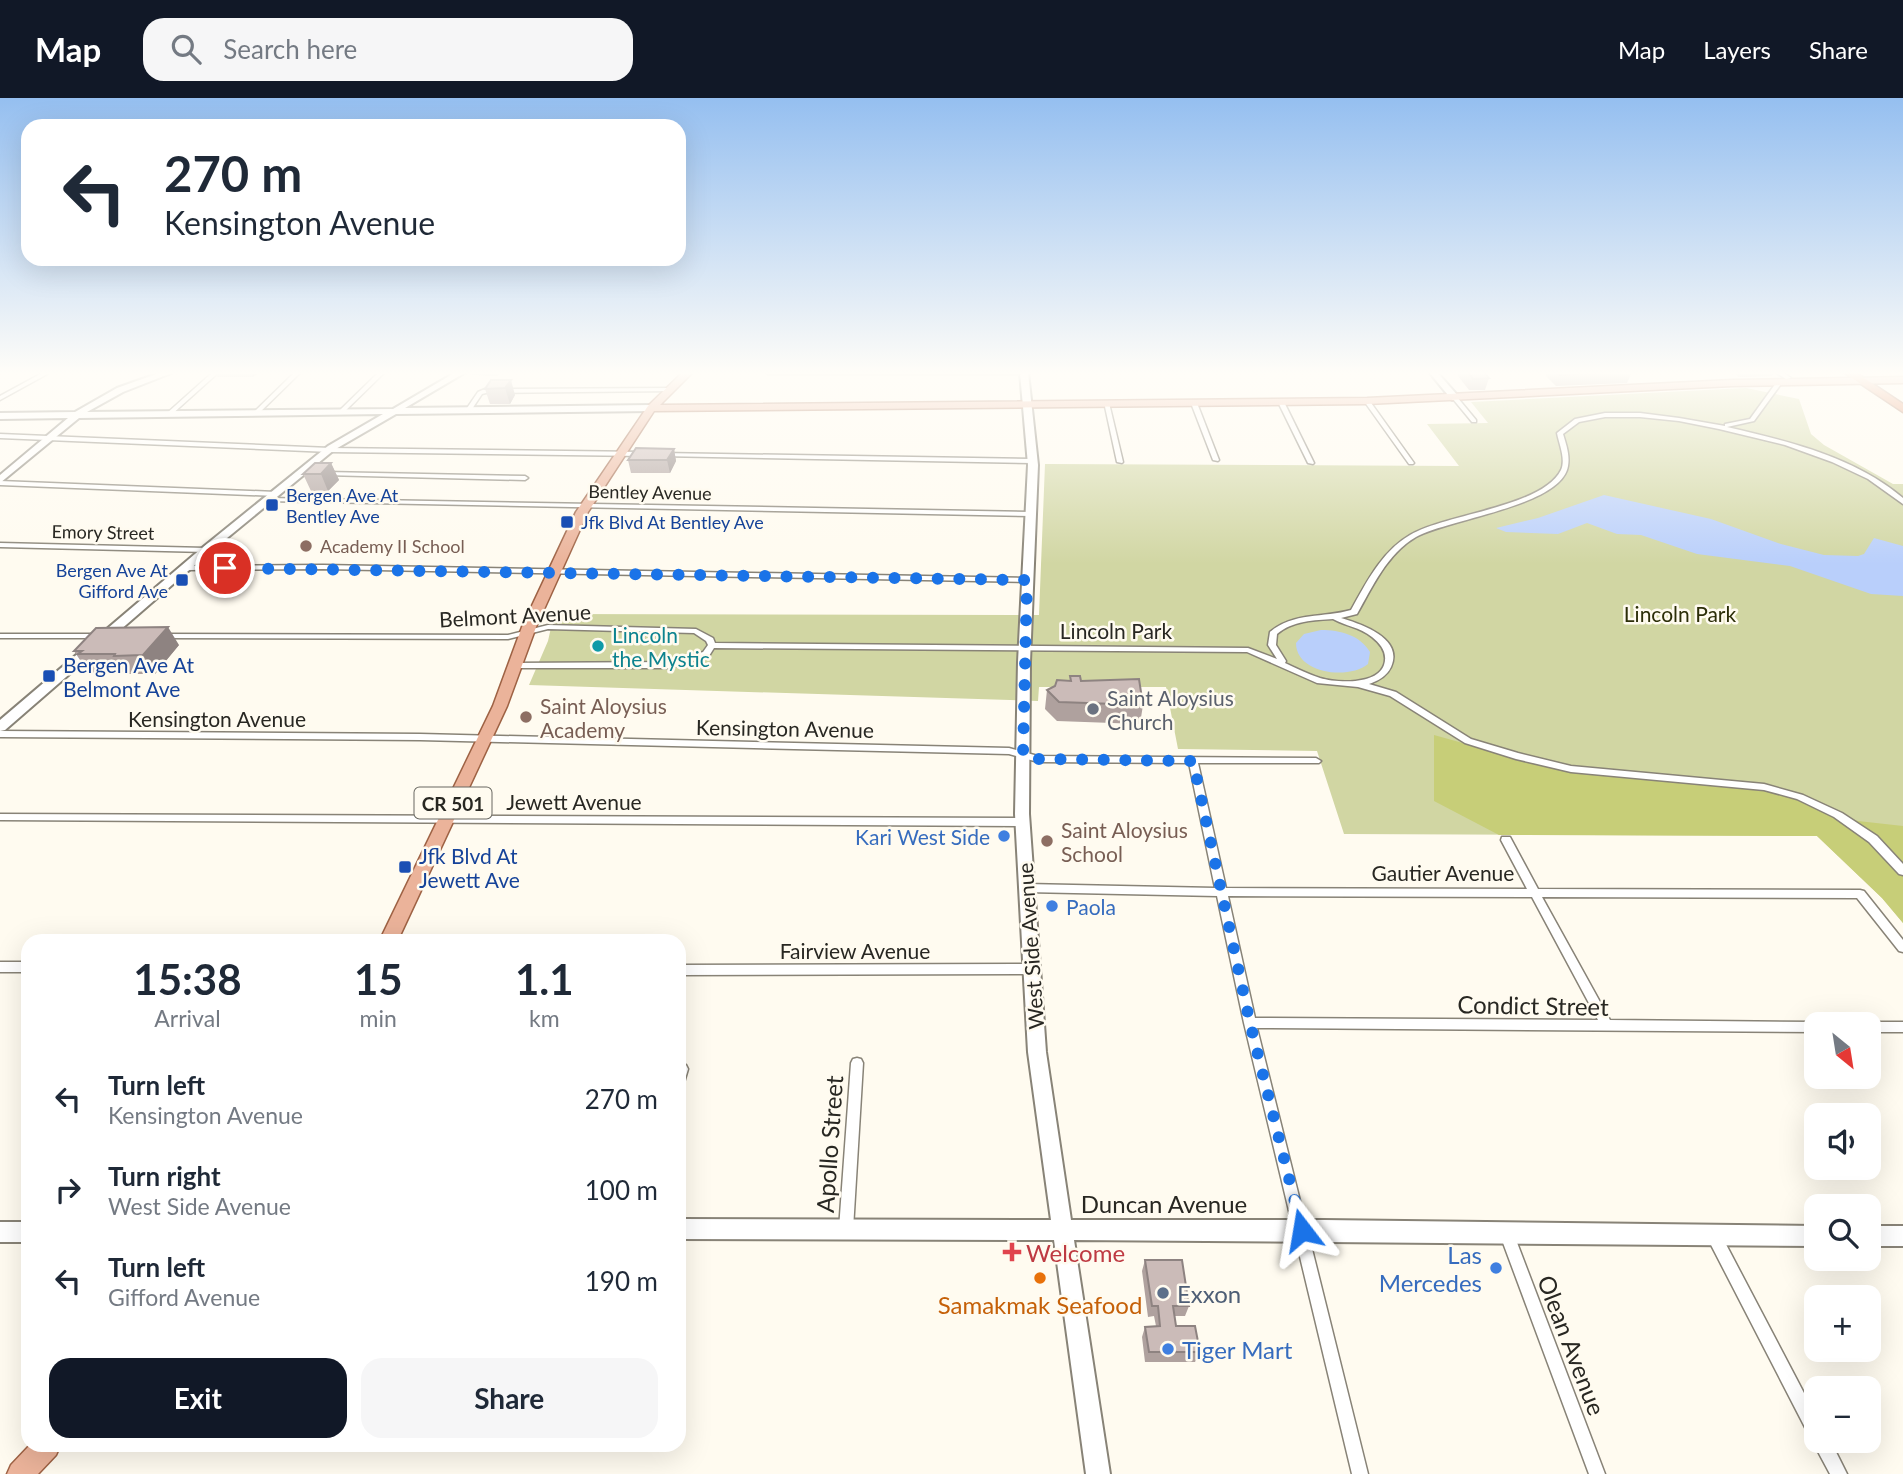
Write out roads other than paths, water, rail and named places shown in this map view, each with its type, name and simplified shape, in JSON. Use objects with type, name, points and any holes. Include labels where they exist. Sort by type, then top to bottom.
[{"type":"main road","points":[[0,727],[206,550],[330,450],[352,436]]},
{"type":"main road","name":"CR 501","points":[[392,934],[517,665],[527,632],[553,571],[586,506],[633,436]]},
{"type":"main road","name":"West Side Avenue","points":[[1029,436],[1031,514],[1022,822],[1031,970],[1037,1052],[1098,1474]]},
{"type":"main road","points":[[0,481],[48,437]]},
{"type":"main road","name":"Duncan Avenue","points":[[686,1229],[1302,1230],[1804,1236]]},
{"type":"main road","points":[[0,1232],[21,1232]]},
{"type":"main road","points":[[1881,1236],[1903,1236]]},
{"type":"main road","points":[[20,1474],[41,1452]]},
{"type":"street","points":[[10,436],[330,450],[1032,461]]},
{"type":"street","points":[[1114,436],[1120,462]]},
{"type":"street","points":[[1207,436],[1216,460]]},
{"type":"street","points":[[1298,436],[1311,463]]},
{"type":"street","points":[[1392,436],[1411,463]]},
{"type":"street","points":[[1248,650],[1274,636],[1280,627],[1291,621],[1347,615],[1354,611],[1380,565],[1412,537],[1439,522],[1532,496],[1554,484],[1563,471],[1565,460],[1561,436]]},
{"type":"street","points":[[1763,436],[1865,475],[1903,502]]},
{"type":"street","points":[[301,474],[525,478]]},
{"type":"street","name":"Bentley Avenue","points":[[0,481],[272,497],[1031,514]]},
{"type":"street","name":"Emory Street","points":[[0,545],[206,550]]},
{"type":"street","points":[[186,568],[553,571],[1027,580]]},
{"type":"street","points":[[1323,617],[1366,629],[1386,646],[1391,665],[1388,671],[1371,681],[1359,684]]},
{"type":"street","name":"Belmont Avenue","points":[[145,636],[508,636],[548,627],[696,631],[710,640],[712,645],[1026,648]]},
{"type":"street","points":[[0,636],[120,636]]},
{"type":"street","points":[[1274,636],[1275,651],[1288,666]]},
{"type":"street","points":[[517,665],[670,666],[706,654],[712,645]]},
{"type":"street","name":"Lincoln Park","points":[[1026,648],[1248,650],[1320,681],[1359,684],[1393,694],[1468,741],[1516,756],[1561,767],[1764,787],[1800,797],[1838,816],[1873,839],[1903,871]]},
{"type":"street","name":"Kensington Avenue","points":[[0,734],[482,739],[1009,751],[1038,759],[1315,761]]},
{"type":"street","points":[[1193,761],[1250,1023],[1360,1474]]},
{"type":"street","name":"Jewett Avenue","points":[[0,817],[1022,822]]},
{"type":"street","points":[[1506,840],[1607,1026]]},
{"type":"street","name":"Gautier Avenue","points":[[1026,887],[1223,892],[1860,894],[1903,948]]},
{"type":"street","points":[[0,967],[21,967]]},
{"type":"street","name":"Fairview Avenue","points":[[686,970],[1031,970]]},
{"type":"street","name":"Condict Street","points":[[1250,1023],[1804,1027]]},
{"type":"street","points":[[1881,1027],[1903,1027]]},
{"type":"street","name":"Apollo Street","points":[[846,1228],[857,1063]]},
{"type":"street","name":"Olean Avenue","points":[[1506,1232],[1597,1474]]},
{"type":"street","points":[[1714,1236],[1804,1408]]},
{"type":"street","points":[[1828,1453],[1839,1474]]},
{"type":"water","points":[[1604,495],[1711,519],[1781,544],[1824,555],[1864,554],[1874,538],[1903,546],[1903,596],[1871,594],[1790,566],[1697,554],[1641,535],[1617,534],[1587,523],[1558,534],[1506,532],[1496,528],[1538,518]]},
{"type":"water","points":[[1321,630],[1342,632],[1361,641],[1370,652],[1368,664],[1349,672],[1337,673],[1305,662],[1298,653],[1296,643],[1304,634]]},
{"type":"place","name":"Bergen Ave At Bentley Ave","points":[[272,505]]},
{"type":"place","name":"Jfk Blvd At Bentley Ave","points":[[567,522]]},
{"type":"place","name":"Academy II School","points":[[306,546]]},
{"type":"place","name":"Bergen Ave At Gifford Ave","points":[[182,580]]},
{"type":"place","name":"Lincoln the Mystic","points":[[598,646]]},
{"type":"place","name":"Bergen Ave At Belmont Ave","points":[[49,676]]},
{"type":"place","name":"Saint Aloysius Church","points":[[1093,709]]},
{"type":"place","name":"Saint Aloysius Academy","points":[[526,717]]},
{"type":"place","name":"Kari West Side","points":[[1004,836]]},
{"type":"place","name":"Saint Aloysius School","points":[[1047,841]]},
{"type":"place","name":"Jfk Blvd At Jewett Ave","points":[[405,867]]},
{"type":"place","name":"Paola","points":[[1052,906]]},
{"type":"place","name":"Welcome","points":[[1012,1252]]},
{"type":"place","name":"Las Mercedes","points":[[1496,1268]]},
{"type":"place","name":"Samakmak Seafood","points":[[1040,1278]]},
{"type":"place","name":"Exxon","points":[[1163,1293]]},
{"type":"place","name":"Tiger Mart","points":[[1168,1349]]}]
